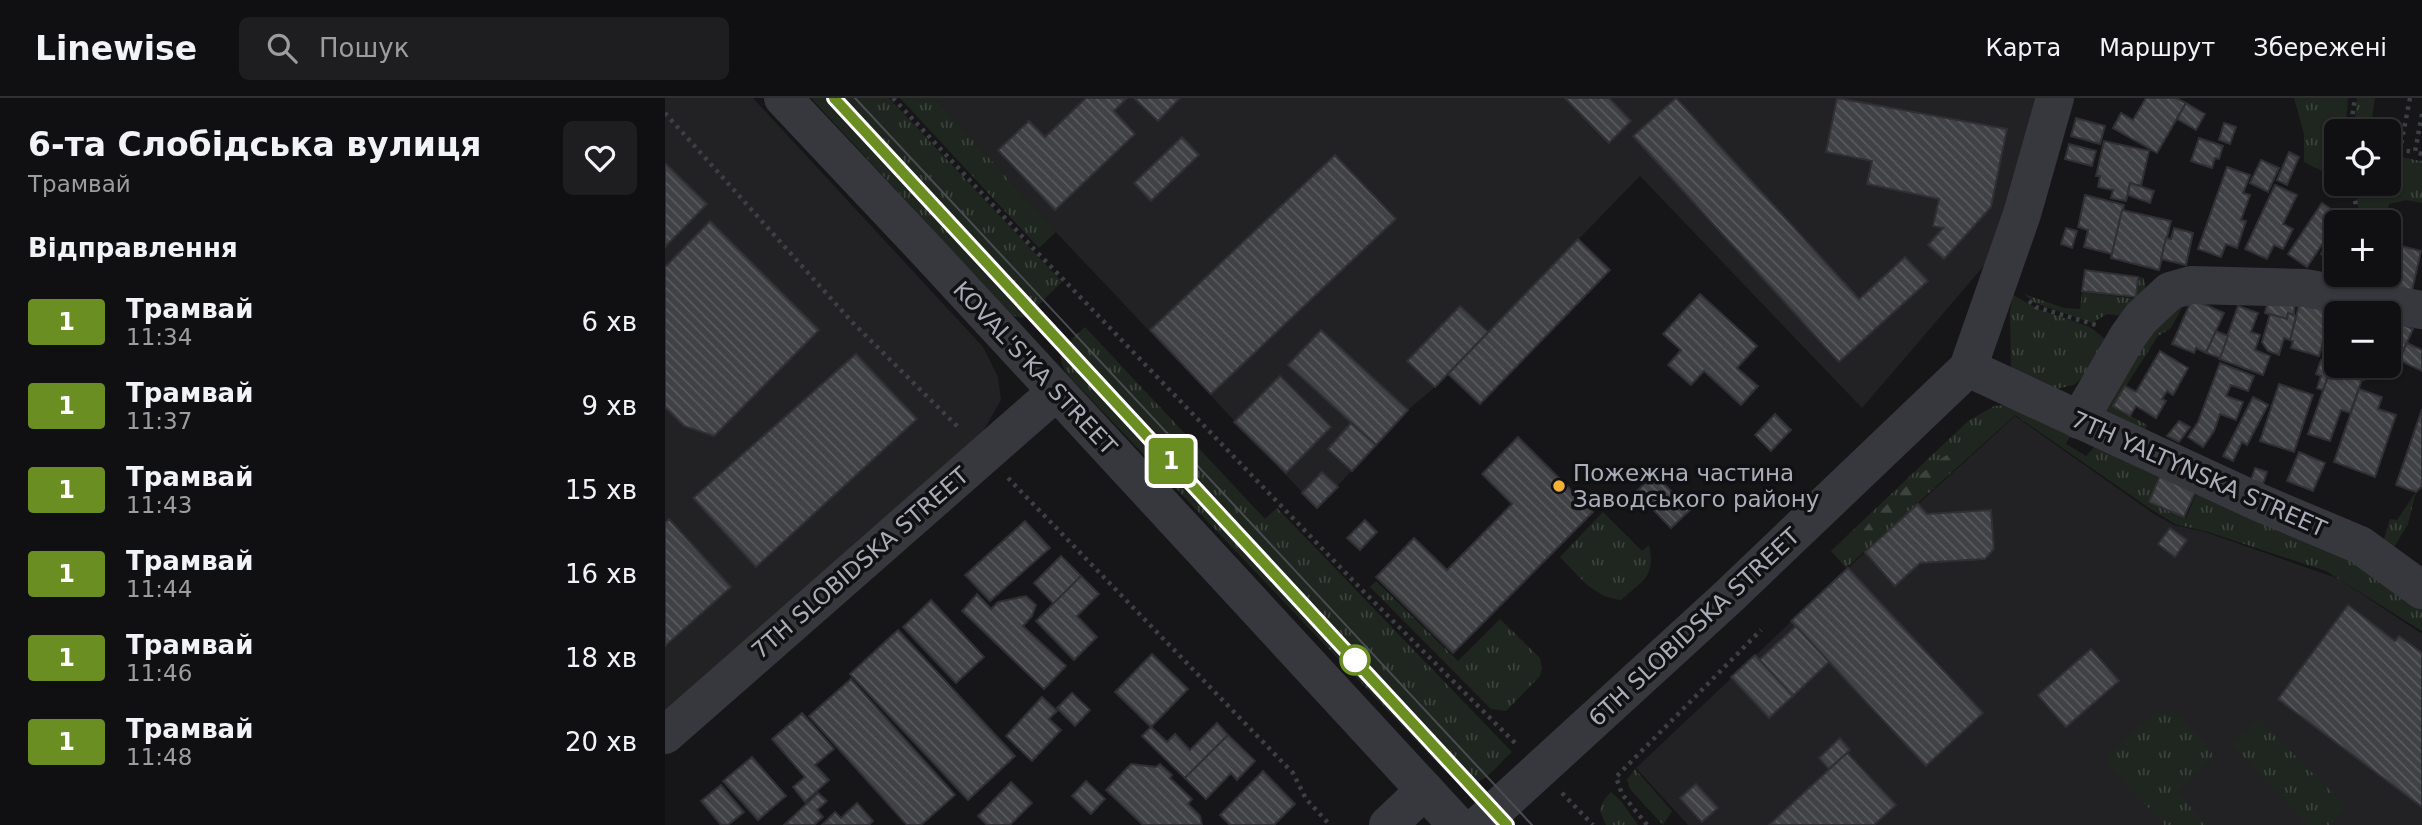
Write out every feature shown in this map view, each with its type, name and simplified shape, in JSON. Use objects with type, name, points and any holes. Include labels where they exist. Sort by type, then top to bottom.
[{"type":"street","name":"KOVAL'S'KA STREET","points":[[783,98],[1457,825]]},
{"type":"street","points":[[1968,368],[2022,214],[2055,98]]},
{"type":"street","points":[[2079,420],[2128,336],[2141,318],[2170,291],[2191,285],[2305,288],[2422,310]]},
{"type":"street","name":"6TH SLOBIDSKA STREET","points":[[1479,825],[1727,598],[1968,368]]},
{"type":"street","name":"7TH YALTYNSKA STREET","points":[[1968,368],[2258,502],[2360,545],[2422,590]]},
{"type":"street","name":"7TH SLOBIDSKA STREET","points":[[665,735],[1056,391]]},
{"type":"street","points":[[1388,825],[1425,790]]},
{"type":"path","points":[[893,98],[1363,591],[1593,825]]},
{"type":"path","points":[[2352,119],[2355,98]]},
{"type":"path","points":[[2410,98],[2400,150],[2422,154]]},
{"type":"path","points":[[2415,152],[2422,114]]},
{"type":"path","points":[[2019,295],[2036,307],[2089,324],[2112,326],[2128,336]]},
{"type":"path","points":[[1647,825],[1622,794],[1616,776],[1761,630]]},
{"type":"shaded area","points":[[665,98],[753,98],[983,347],[998,377],[1001,400],[981,435],[665,715]]},
{"type":"shaded area","points":[[935,98],[2040,98],[2003,236],[1982,268],[1862,408],[1640,176],[1435,387],[1408,410],[1317,508],[1051,227]]},
{"type":"shaded area","points":[[2015,416],[2154,514],[2174,525],[2205,532],[2339,579],[2422,634],[2422,825],[1688,825],[1636,768],[1848,568]]},
{"type":"green space","points":[[811,98],[889,98],[1062,282],[1027,316],[1021,318],[1012,315]]},
{"type":"green space","points":[[900,98],[935,98],[1056,232],[1039,248]]},
{"type":"green space","points":[[2294,98],[2348,98],[2346,119],[2324,119],[2324,173],[2304,162],[2304,134]]},
{"type":"green space","points":[[2357,98],[2375,98],[2372,119],[2355,119]]},
{"type":"green space","points":[[2401,157],[2422,161],[2422,203],[2406,200],[2389,204],[2388,210],[2359,210],[2356,196],[2401,196]]},
{"type":"green space","points":[[2139,277],[2143,277],[2147,292],[2131,317],[2107,314],[2092,323],[2035,303],[2024,294],[2064,308],[2080,309],[2082,292],[2136,299]]},
{"type":"green space","points":[[2013,295],[2038,309],[2090,327],[2105,339],[2085,375],[2074,385],[2041,392],[2011,368],[2010,312]]},
{"type":"green space","points":[[2189,295],[2171,328],[2158,336],[2113,406],[2147,425],[2141,438],[2100,411],[2139,343]]},
{"type":"green space","points":[[1085,327],[1265,519],[1277,508],[1512,752],[1489,775],[1482,780],[1466,782],[1445,771],[1070,377],[1064,369],[1061,355],[1067,344]]},
{"type":"green space","points":[[2009,405],[2074,429],[2066,444],[2086,456],[2101,440],[2162,466],[2148,503],[2186,518],[2201,483],[2422,599],[2422,631],[2326,571],[2208,532],[2175,524],[2015,415],[1846,568],[1831,551],[1968,421],[1994,406]]},
{"type":"green space","points":[[1955,453],[1956,458],[1950,465],[1876,529],[1859,537],[1901,491],[1930,466]]},
{"type":"green space","points":[[2416,492],[2408,524],[2395,546],[2387,548],[2384,539],[2390,519],[2397,520]]},
{"type":"green space","points":[[1603,512],[1642,551],[1649,545],[1651,564],[1646,577],[1621,600],[1594,590],[1560,557]]},
{"type":"green space","points":[[1376,581],[1458,661],[1500,619],[1540,658],[1540,676],[1506,711],[1491,709],[1370,587]]},
{"type":"green space","points":[[2157,713],[2178,714],[2212,751],[2212,757],[2177,791],[2206,825],[2164,825],[2106,762],[2107,756]]},
{"type":"green space","points":[[2258,719],[2346,806],[2329,825],[2307,825],[2232,744]]},
{"type":"green space","points":[[1635,769],[1672,811],[1663,825],[1630,789],[1627,780]]},
{"type":"green space","points":[[1611,792],[1638,825],[1606,825],[1600,811],[1603,801]]},
{"type":"building","points":[[1086,98],[1127,98],[1114,111],[1135,134],[1055,210],[998,150],[1029,121],[1045,137]]},
{"type":"building","points":[[1134,98],[1180,98],[1158,121]]},
{"type":"building","points":[[1565,98],[1609,98],[1631,121],[1609,143]]},
{"type":"building","points":[[1676,98],[1859,299],[1905,257],[1928,281],[1839,362],[1633,136]]},
{"type":"building","points":[[1837,98],[2007,129],[1991,207],[1944,259],[1928,245],[1943,228],[1933,226],[1939,199],[1867,184],[1872,161],[1826,152]]},
{"type":"building","points":[[2146,98],[2176,98],[2186,103],[2157,153],[2113,128],[2121,113],[2133,120]]},
{"type":"building","points":[[2186,103],[2205,114],[2196,130],[2177,119]]},
{"type":"building","points":[[2076,118],[2105,126],[2100,144],[2071,136]]},
{"type":"building","points":[[2224,123],[2236,127],[2230,144],[2219,140]]},
{"type":"building","points":[[1182,137],[1199,155],[1151,201],[1134,183]]},
{"type":"building","points":[[2199,138],[2223,146],[2219,159],[2215,158],[2212,168],[2191,161]]},
{"type":"building","points":[[2104,141],[2149,151],[2141,186],[2130,183],[2126,201],[2111,198],[2113,190],[2098,187],[2100,176],[2096,176]]},
{"type":"building","points":[[2069,144],[2096,151],[2092,166],[2065,159]]},
{"type":"building","points":[[2289,152],[2299,157],[2287,185],[2277,180]]},
{"type":"building","points":[[1335,155],[1396,219],[1211,394],[1150,330]]},
{"type":"building","points":[[2261,160],[2279,168],[2268,192],[2250,183]]},
{"type":"building","points":[[665,165],[707,204],[665,247]]},
{"type":"building","points":[[2227,167],[2250,175],[2243,193],[2250,195],[2241,220],[2246,221],[2237,248],[2226,244],[2221,257],[2198,249]]},
{"type":"building","points":[[2130,183],[2154,191],[2150,203],[2128,195]]},
{"type":"building","points":[[2275,185],[2297,195],[2283,224],[2293,229],[2283,249],[2274,245],[2267,259],[2245,249]]},
{"type":"building","points":[[2085,195],[2124,205],[2112,254],[2084,247],[2088,230],[2078,227]]},
{"type":"building","points":[[2322,203],[2332,210],[2324,210],[2324,242],[2307,267],[2288,254]]},
{"type":"building","points":[[2122,210],[2171,221],[2159,270],[2111,258]]},
{"type":"building","points":[[710,221],[819,330],[714,436],[684,426],[665,407],[665,267]]},
{"type":"building","points":[[2066,228],[2077,231],[2072,248],[2061,244]]},
{"type":"building","points":[[2174,228],[2193,233],[2186,265],[2161,259],[2166,238],[2171,239]]},
{"type":"building","points":[[1578,239],[1610,270],[1480,404],[1448,374]]},
{"type":"building","points":[[2401,246],[2421,251],[2411,295],[2374,289],[2401,287]]},
{"type":"building","points":[[2085,270],[2138,277],[2136,297],[2082,291]]},
{"type":"building","points":[[1700,294],[1757,346],[1737,368],[1758,386],[1741,405],[1704,371],[1691,385],[1668,365],[1681,350],[1663,334]]},
{"type":"building","points":[[2295,298],[2294,315],[2288,313],[2287,319],[2265,313],[2268,300]]},
{"type":"building","points":[[2192,299],[2224,313],[2206,353],[2196,348],[2194,353],[2172,344]]},
{"type":"building","points":[[2300,301],[2324,308],[2324,338],[2319,356],[2291,348],[2293,341],[2290,340]]},
{"type":"building","points":[[1460,306],[1488,332],[1435,387],[1407,361]]},
{"type":"building","points":[[2238,306],[2258,313],[2251,332],[2260,335],[2255,350],[2270,356],[2263,375],[2219,359]]},
{"type":"building","points":[[2288,313],[2296,316],[2290,340],[2284,338],[2279,355],[2268,351],[2262,342],[2270,314],[2287,319]]},
{"type":"building","points":[[2401,324],[2413,329],[2401,355]]},
{"type":"building","points":[[1321,330],[1408,410],[1376,445],[1288,365]]},
{"type":"building","points":[[2216,331],[2228,336],[2220,358],[2206,353]]},
{"type":"building","points":[[2407,343],[2422,350],[2422,371],[2401,361]]},
{"type":"building","points":[[2160,351],[2188,368],[2173,395],[2167,391],[2162,399],[2166,401],[2156,418],[2136,406],[2130,416],[2113,406],[2125,386],[2136,392]]},
{"type":"building","points":[[856,354],[917,419],[756,567],[693,498]]},
{"type":"building","points":[[2321,360],[2324,361],[2324,378],[2327,378],[2323,390],[2317,388],[2321,376],[2316,374]]},
{"type":"building","points":[[2220,363],[2254,376],[2248,391],[2231,385],[2226,396],[2243,402],[2236,420],[2220,414],[2214,431],[2203,447],[2188,437],[2198,422]]},
{"type":"building","points":[[1280,376],[1331,427],[1286,473],[1234,422]]},
{"type":"building","points":[[2328,378],[2362,379],[2350,413],[2341,410],[2330,441],[2308,434]]},
{"type":"building","points":[[2279,384],[2313,395],[2294,452],[2260,441]]},
{"type":"building","points":[[2359,389],[2382,397],[2378,409],[2396,415],[2375,477],[2334,462]]},
{"type":"building","points":[[2253,397],[2268,405],[2247,445],[2242,442],[2233,461],[2223,456]]},
{"type":"building","points":[[2422,409],[2422,486],[2416,492],[2396,485]]},
{"type":"building","points":[[1775,414],[1791,430],[1771,451],[1755,435]]},
{"type":"building","points":[[2179,421],[2190,427],[2179,442],[2167,436]]},
{"type":"building","points":[[1351,423],[1376,445],[1352,471],[1328,449]]},
{"type":"building","name":"Пожежна частина Заводського району","points":[[1518,437],[1593,512],[1453,653],[1376,577],[1414,538],[1447,570],[1512,504],[1482,474]]},
{"type":"building","points":[[2299,452],[2325,463],[2313,491],[2287,481]]},
{"type":"building","points":[[2255,468],[2267,472],[2263,484],[2251,480]]},
{"type":"building","points":[[1322,472],[1338,487],[1317,508],[1302,493]]},
{"type":"building","points":[[2161,473],[2197,488],[2184,517],[2149,502]]},
{"type":"building","points":[[1654,474],[1690,510],[1671,528],[1636,492]]},
{"type":"building","points":[[1918,504],[1927,514],[1991,510],[1994,549],[1985,559],[1920,563],[1895,586],[1865,552]]},
{"type":"building","points":[[669,519],[731,587],[665,646],[665,523]]},
{"type":"building","points":[[1365,520],[1377,532],[1360,550],[1347,538]]},
{"type":"building","points":[[1025,521],[1050,548],[990,601],[965,575]]},
{"type":"building","points":[[2170,528],[2187,540],[2175,557],[2158,544]]},
{"type":"building","points":[[1061,556],[1081,576],[1054,604],[1034,583]]},
{"type":"building","points":[[1848,568],[1983,713],[1926,766],[1791,621]]},
{"type":"building","points":[[1081,576],[1099,594],[1077,616],[1097,637],[1074,660],[1036,621]]},
{"type":"building","points":[[977,594],[991,609],[998,602],[1026,596],[1036,605],[1032,616],[1023,626],[1066,666],[1044,689],[962,611]]},
{"type":"building","points":[[931,600],[984,657],[956,683],[903,627]]},
{"type":"building","points":[[2348,605],[2395,641],[2399,636],[2422,653],[2422,807],[2278,699]]},
{"type":"building","points":[[1796,626],[1829,662],[1793,696],[1759,660]]},
{"type":"building","points":[[898,630],[1015,756],[968,800],[850,674]]},
{"type":"building","points":[[2091,649],[2119,681],[2066,727],[2038,695]]},
{"type":"building","points":[[1152,654],[1188,689],[1151,727],[1115,692]]},
{"type":"building","points":[[1755,655],[1793,696],[1769,718],[1731,677]]},
{"type":"building","points":[[851,679],[955,795],[921,825],[907,825],[809,716]]},
{"type":"building","points":[[1072,693],[1090,710],[1075,726],[1057,708]]},
{"type":"building","points":[[1042,697],[1057,711],[1049,719],[1061,730],[1032,761],[1006,736]]},
{"type":"building","points":[[802,713],[834,749],[815,765],[829,780],[805,802],[793,787],[805,777],[772,739]]},
{"type":"building","points":[[1217,723],[1228,735],[1185,778],[1142,736],[1151,727],[1167,742],[1175,734],[1190,750]]},
{"type":"building","points":[[1228,735],[1255,761],[1237,780],[1231,773],[1206,799],[1185,778]]},
{"type":"building","points":[[1840,738],[1850,750],[1829,769],[1819,758]]},
{"type":"building","points":[[1847,753],[1896,805],[1874,825],[1769,825]]},
{"type":"building","points":[[752,757],[786,796],[758,820],[723,781]]},
{"type":"building","points":[[1131,764],[1156,767],[1160,764],[1192,799],[1188,804],[1200,816],[1202,825],[1143,825],[1106,790]]},
{"type":"building","points":[[1263,771],[1295,804],[1274,825],[1230,825],[1220,815]]},
{"type":"building","points":[[1086,781],[1105,799],[1091,814],[1072,796]]},
{"type":"building","points":[[1011,782],[1032,803],[1010,825],[987,825],[978,816]]},
{"type":"building","points":[[1696,784],[1718,808],[1702,822],[1680,798]]},
{"type":"building","points":[[721,785],[744,812],[728,825],[721,825],[701,801]]},
{"type":"building","points":[[818,793],[827,801],[817,810],[823,817],[814,825],[784,825]]},
{"type":"building","points":[[857,803],[873,821],[869,825],[822,825],[835,812],[841,818]]},
{"type":"tram line","points":[[834,98],[1507,825]]},
{"type":"tram line","name":"1","points":[[834,98],[1247,541],[1507,825]]},
{"type":"tram line","points":[[855,98],[1532,825]]},
{"type":"place","name":"Пожежна частина Заводського району","points":[[1559,486]]}]
